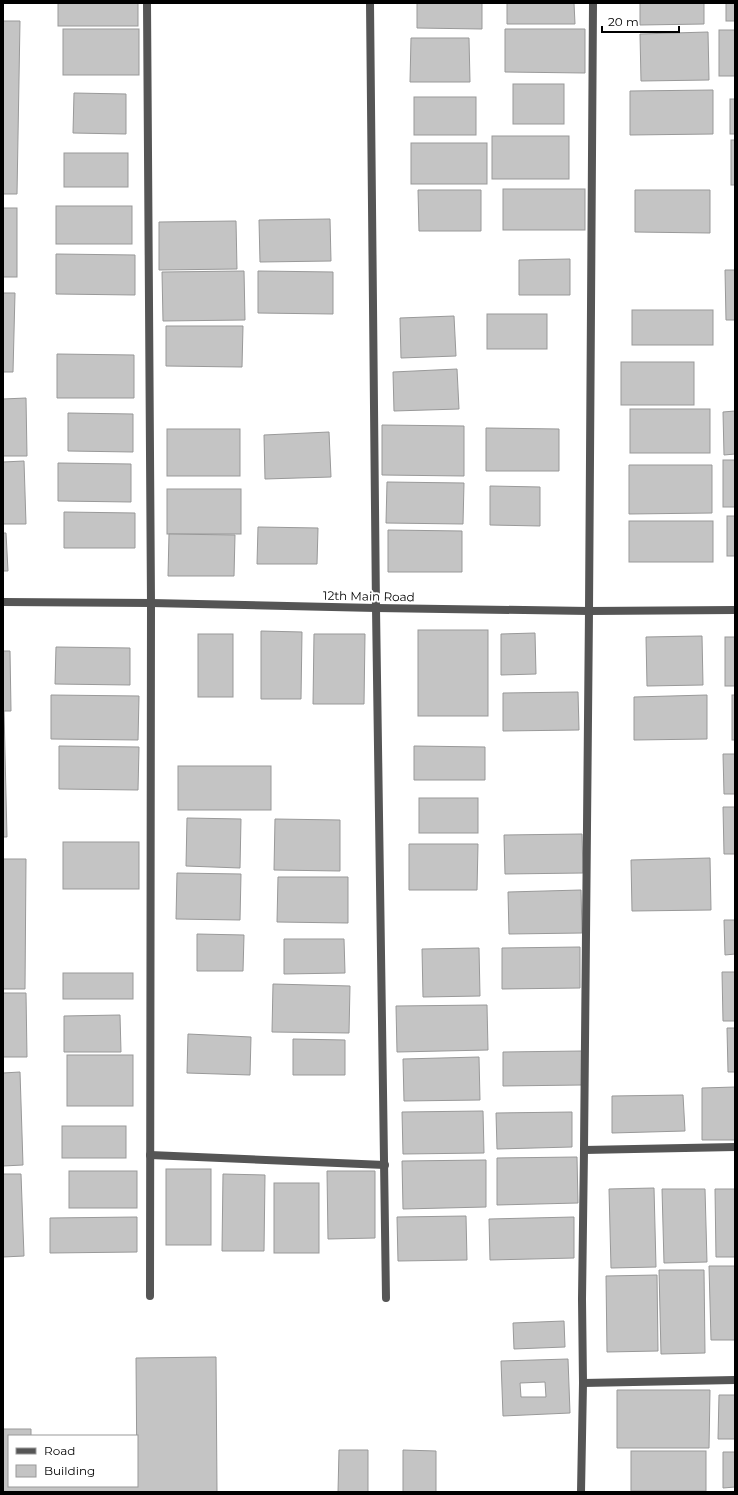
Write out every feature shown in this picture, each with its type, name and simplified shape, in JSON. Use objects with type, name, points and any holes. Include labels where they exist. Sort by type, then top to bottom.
[{"type":"street","points":[[147,3],[151,603],[150,1296]]},
{"type":"street","points":[[370,3],[376,608],[386,1298]]},
{"type":"street","points":[[581,1492],[589,611],[592,3]]},
{"type":"street","name":"12th Main Road","points":[[3,602],[151,603],[589,611],[735,610]]},
{"type":"street","points":[[584,1150],[735,1147]]},
{"type":"street","points":[[150,1155],[385,1165]]},
{"type":"street","points":[[583,1383],[735,1380]]},
{"type":"building","points":[[58,3],[138,3],[138,26],[58,26]]},
{"type":"building","points":[[417,3],[482,3],[482,29],[417,28]]},
{"type":"building","points":[[507,3],[574,3],[575,24],[507,24]]},
{"type":"building","points":[[640,3],[704,3],[704,24],[640,25]]},
{"type":"building","points":[[726,3],[735,3],[735,21],[726,21]]},
{"type":"building","points":[[3,21],[20,21],[17,194],[3,194]]},
{"type":"building","points":[[63,29],[139,29],[139,75],[63,75]]},
{"type":"building","points":[[505,29],[585,29],[585,73],[505,72]]},
{"type":"building","points":[[719,30],[735,30],[735,76],[719,76]]},
{"type":"building","points":[[708,32],[709,80],[641,81],[640,34]]},
{"type":"building","points":[[411,38],[469,38],[470,82],[410,82]]},
{"type":"building","points":[[513,84],[564,84],[564,124],[513,124]]},
{"type":"building","points":[[713,90],[713,134],[630,135],[630,91]]},
{"type":"building","points":[[74,93],[126,94],[126,134],[73,133]]},
{"type":"building","points":[[414,97],[476,97],[476,135],[414,135]]},
{"type":"building","points":[[730,99],[735,99],[735,134],[730,134]]},
{"type":"building","points":[[492,136],[569,136],[569,179],[492,179]]},
{"type":"building","points":[[731,140],[735,140],[735,185],[731,185]]},
{"type":"building","points":[[411,143],[487,143],[487,184],[411,184]]},
{"type":"building","points":[[64,153],[128,153],[128,187],[64,187]]},
{"type":"building","points":[[503,189],[585,189],[585,230],[503,230]]},
{"type":"building","points":[[418,190],[481,190],[481,231],[419,231]]},
{"type":"building","points":[[635,190],[710,190],[710,233],[635,232]]},
{"type":"building","points":[[56,206],[132,206],[132,244],[56,244]]},
{"type":"building","points":[[3,208],[17,208],[17,277],[3,277]]},
{"type":"building","points":[[330,219],[331,261],[260,262],[259,220]]},
{"type":"building","points":[[236,221],[237,269],[159,270],[159,222]]},
{"type":"building","points":[[56,254],[135,255],[135,295],[56,294]]},
{"type":"building","points":[[570,259],[570,295],[519,295],[519,260]]},
{"type":"building","points":[[725,270],[735,270],[735,320],[726,320]]},
{"type":"building","points":[[244,271],[245,320],[163,321],[162,272]]},
{"type":"building","points":[[258,271],[333,272],[333,314],[258,313]]},
{"type":"building","points":[[3,293],[15,293],[13,372],[3,372]]},
{"type":"building","points":[[632,310],[713,310],[713,345],[632,345]]},
{"type":"building","points":[[487,314],[547,314],[547,349],[487,349]]},
{"type":"building","points":[[454,316],[456,356],[401,358],[400,318]]},
{"type":"building","points":[[166,326],[243,326],[242,367],[166,366]]},
{"type":"building","points":[[57,354],[134,355],[134,398],[57,398]]},
{"type":"building","points":[[621,362],[694,362],[694,405],[621,405]]},
{"type":"building","points":[[457,369],[459,409],[394,411],[393,372]]},
{"type":"building","points":[[26,398],[27,456],[3,456],[3,399]]},
{"type":"building","points":[[630,409],[710,409],[710,453],[630,453]]},
{"type":"building","points":[[735,411],[735,454],[724,455],[723,412]]},
{"type":"building","points":[[68,413],[133,414],[133,452],[68,451]]},
{"type":"building","points":[[382,425],[464,426],[464,476],[382,475]]},
{"type":"building","points":[[486,428],[559,429],[559,471],[486,471]]},
{"type":"building","points":[[167,429],[240,429],[240,476],[167,476]]},
{"type":"building","points":[[329,432],[331,477],[265,479],[264,435]]},
{"type":"building","points":[[723,460],[735,460],[735,507],[723,507]]},
{"type":"building","points":[[24,461],[26,524],[3,524],[3,462]]},
{"type":"building","points":[[58,463],[131,464],[131,502],[58,501]]},
{"type":"building","points":[[629,465],[712,465],[712,513],[629,514]]},
{"type":"building","points":[[387,482],[464,483],[463,524],[386,523]]},
{"type":"building","points":[[490,486],[540,487],[540,526],[490,525]]},
{"type":"building","points":[[167,489],[241,489],[241,534],[167,534]]},
{"type":"building","points":[[64,512],[135,513],[135,548],[64,548]]},
{"type":"building","points":[[727,516],[735,516],[735,556],[727,556]]},
{"type":"building","points":[[629,521],[713,521],[713,562],[629,562]]},
{"type":"building","points":[[258,527],[318,528],[317,564],[257,564]]},
{"type":"building","points":[[388,530],[462,531],[462,572],[388,572]]},
{"type":"building","points":[[3,533],[6,533],[8,571],[3,571]]},
{"type":"building","points":[[169,534],[235,535],[234,576],[168,576]]},
{"type":"building","points":[[418,630],[488,630],[488,716],[418,716]]},
{"type":"building","points":[[261,631],[302,632],[301,699],[261,699]]},
{"type":"building","points":[[535,633],[536,674],[501,675],[501,634]]},
{"type":"building","points":[[198,634],[233,634],[233,697],[198,697]]},
{"type":"building","points":[[314,634],[365,634],[364,704],[313,704]]},
{"type":"building","points":[[702,636],[703,685],[647,686],[646,637]]},
{"type":"building","points":[[725,637],[735,637],[735,686],[725,686]]},
{"type":"building","points":[[56,647],[130,648],[130,685],[55,684]]},
{"type":"building","points":[[3,651],[10,651],[11,711],[4,711],[7,837],[3,837]]},
{"type":"building","points":[[578,692],[579,730],[503,731],[503,693]]},
{"type":"building","points":[[51,695],[139,696],[138,740],[51,739]]},
{"type":"building","points":[[707,695],[707,739],[634,740],[634,697]]},
{"type":"building","points":[[732,695],[735,695],[735,740],[732,740]]},
{"type":"building","points":[[59,746],[139,747],[138,790],[59,789]]},
{"type":"building","points":[[414,746],[485,747],[485,780],[414,780]]},
{"type":"building","points":[[723,754],[735,754],[735,794],[724,794]]},
{"type":"building","points":[[178,766],[271,766],[271,810],[178,810]]},
{"type":"building","points":[[419,798],[478,798],[478,833],[419,833]]},
{"type":"building","points":[[723,807],[735,807],[735,854],[724,854]]},
{"type":"building","points":[[187,818],[241,819],[240,868],[186,866]]},
{"type":"building","points":[[275,819],[340,820],[340,871],[274,870]]},
{"type":"building","points":[[582,834],[583,873],[505,874],[504,835]]},
{"type":"building","points":[[63,842],[139,842],[139,889],[63,889]]},
{"type":"building","points":[[409,844],[478,844],[477,890],[409,890]]},
{"type":"building","points":[[710,858],[711,910],[632,911],[631,860]]},
{"type":"building","points":[[3,859],[26,859],[25,989],[3,989]]},
{"type":"building","points":[[177,873],[241,874],[240,920],[176,919]]},
{"type":"building","points":[[278,877],[348,877],[348,923],[277,922]]},
{"type":"building","points":[[581,890],[582,933],[509,934],[508,892]]},
{"type":"building","points":[[724,920],[735,920],[735,954],[725,955]]},
{"type":"building","points":[[197,934],[244,935],[243,971],[197,971]]},
{"type":"building","points":[[284,939],[344,939],[345,973],[284,974]]},
{"type":"building","points":[[580,947],[580,988],[502,989],[502,948]]},
{"type":"building","points":[[479,948],[480,996],[423,997],[422,949]]},
{"type":"building","points":[[722,972],[735,972],[735,1021],[723,1021]]},
{"type":"building","points":[[63,973],[133,973],[133,999],[63,999]]},
{"type":"building","points":[[273,984],[350,986],[349,1033],[272,1032]]},
{"type":"building","points":[[3,993],[26,993],[27,1057],[3,1057]]},
{"type":"building","points":[[487,1005],[488,1050],[397,1052],[396,1006]]},
{"type":"building","points":[[120,1015],[121,1052],[64,1052],[64,1016]]},
{"type":"building","points":[[727,1028],[735,1028],[735,1072],[728,1072]]},
{"type":"building","points":[[188,1034],[251,1037],[250,1075],[187,1073]]},
{"type":"building","points":[[293,1039],[345,1040],[345,1075],[293,1075]]},
{"type":"building","points":[[582,1051],[582,1085],[503,1086],[503,1052]]},
{"type":"building","points":[[67,1055],[133,1055],[133,1106],[67,1106]]},
{"type":"building","points":[[479,1057],[480,1100],[404,1101],[403,1059]]},
{"type":"building","points":[[20,1072],[23,1165],[3,1166],[3,1073]]},
{"type":"building","points":[[735,1087],[735,1140],[702,1140],[702,1088]]},
{"type":"building","points":[[683,1095],[685,1131],[612,1133],[612,1096]]},
{"type":"building","points":[[483,1111],[484,1153],[403,1154],[402,1112]]},
{"type":"building","points":[[572,1112],[572,1147],[497,1149],[496,1113]]},
{"type":"building","points":[[62,1126],[126,1126],[126,1158],[62,1158]]},
{"type":"building","points":[[577,1157],[578,1203],[497,1205],[497,1158]]},
{"type":"building","points":[[486,1160],[486,1207],[403,1209],[402,1161]]},
{"type":"building","points":[[166,1169],[211,1169],[211,1245],[166,1245]]},
{"type":"building","points":[[69,1171],[137,1171],[137,1208],[69,1208]]},
{"type":"building","points":[[327,1171],[375,1171],[375,1238],[328,1239]]},
{"type":"building","points":[[3,1174],[21,1174],[24,1256],[3,1257]]},
{"type":"building","points":[[223,1174],[265,1175],[264,1251],[222,1251]]},
{"type":"building","points":[[274,1183],[319,1183],[319,1253],[274,1253]]},
{"type":"building","points":[[654,1188],[656,1267],[611,1268],[609,1189]]},
{"type":"building","points":[[662,1189],[705,1189],[707,1262],[664,1263]]},
{"type":"building","points":[[715,1189],[735,1189],[735,1257],[716,1257]]},
{"type":"building","points":[[466,1216],[467,1260],[398,1261],[397,1217]]},
{"type":"building","points":[[137,1217],[137,1252],[50,1253],[50,1218]]},
{"type":"building","points":[[574,1217],[574,1258],[490,1260],[489,1219]]},
{"type":"building","points":[[709,1266],[735,1266],[735,1340],[711,1340]]},
{"type":"building","points":[[659,1270],[704,1270],[705,1353],[661,1354]]},
{"type":"building","points":[[657,1275],[658,1351],[607,1352],[606,1276]]},
{"type":"building","points":[[564,1321],[565,1347],[514,1349],[513,1323]]},
{"type":"building","points":[[216,1357],[217,1492],[3,1492],[3,1429],[31,1429],[31,1435],[8,1435],[8,1487],[138,1487],[136,1358]]},
{"type":"building","points":[[568,1359],[570,1413],[503,1416],[501,1361]],"holes":[[[545,1382],[546,1397],[521,1397],[520,1383]]]},
{"type":"building","points":[[617,1390],[710,1390],[709,1448],[617,1448]]},
{"type":"building","points":[[719,1395],[735,1395],[735,1439],[718,1439]]},
{"type":"building","points":[[339,1450],[368,1450],[368,1492],[338,1492]]},
{"type":"building","points":[[403,1450],[436,1451],[436,1492],[403,1492]]},
{"type":"building","points":[[631,1451],[706,1451],[706,1491],[631,1491]]},
{"type":"building","points":[[723,1452],[735,1452],[735,1487],[723,1488]]}]
